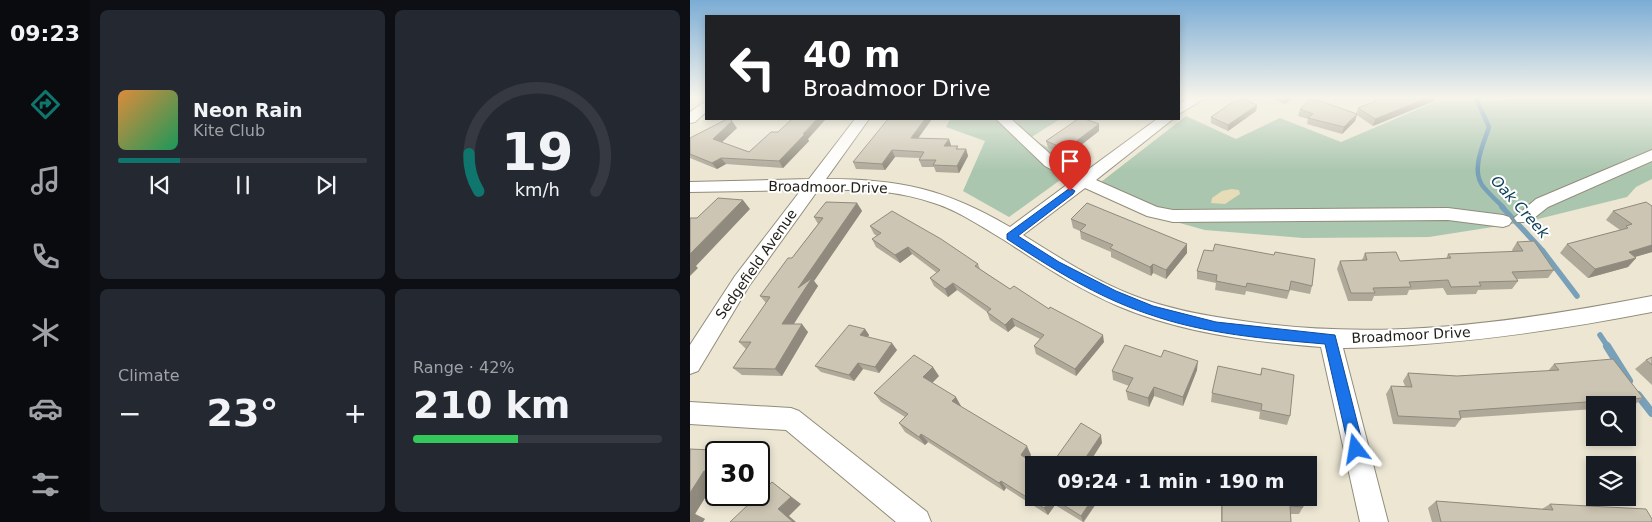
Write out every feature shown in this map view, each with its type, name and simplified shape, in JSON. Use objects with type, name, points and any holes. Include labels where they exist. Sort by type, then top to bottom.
[{"type":"street","name":"Sedgefield Avenue","points":[[690,364],[742,281],[860,122]]},
{"type":"street","points":[[1007,122],[1051,163],[1065,172],[1153,212],[1173,216],[1448,214],[1503,221]]},
{"type":"street","points":[[1010,236],[1161,122]]},
{"type":"street","points":[[1522,218],[1542,203],[1652,155]]},
{"type":"street","name":"Broadmoor Drive","points":[[690,187],[813,185],[898,189],[924,194],[960,207],[1063,269],[1111,294],[1150,310],[1216,327],[1257,333],[1330,339],[1458,334],[1564,322],[1652,304]]},
{"type":"street","points":[[1330,339],[1374,522]]},
{"type":"street","points":[[690,413],[791,419],[917,522]]},
{"type":"green space","points":[[948,122],[1055,122],[1030,138],[1081,165],[1009,217],[963,191],[985,141],[946,127]]},
{"type":"green space","points":[[1178,122],[1200,122],[1236,139],[1271,122],[1291,122],[1341,142],[1387,122],[1652,122],[1652,179],[1636,187],[1627,197],[1530,221],[1429,237],[1303,238],[1205,230],[1147,214],[1092,189]]},
{"type":"sand","points":[[1239,190],[1240,194],[1225,204],[1211,203],[1212,198],[1222,191]]},
{"type":"building","points":[[720,122],[731,122],[713,139],[749,152],[771,132],[778,132],[788,122],[814,122],[779,161],[721,158],[712,163],[690,154],[690,138]]},
{"type":"building","points":[[885,122],[923,122],[911,138],[949,139],[944,146],[958,146],[956,149],[966,149],[957,166],[933,165],[936,160],[919,160],[924,152],[892,150],[882,164],[853,162]]},
{"type":"building","points":[[1073,122],[1099,124],[1066,149],[1046,141]]},
{"type":"building","points":[[1325,122],[1349,122],[1344,127]]},
{"type":"building","points":[[718,198],[743,200],[690,254],[690,218],[697,218]]},
{"type":"building","points":[[826,202],[857,203],[798,288],[812,278],[782,324],[802,324],[775,369],[733,368],[751,342],[739,342],[770,297],[760,296],[788,258],[792,258],[823,218],[814,217]]},
{"type":"building","points":[[1646,202],[1652,206],[1652,245],[1629,252],[1636,258],[1595,269],[1567,244],[1628,228],[1626,226],[1632,224],[1613,211]]},
{"type":"building","points":[[1087,203],[1187,244],[1166,270],[1153,264],[1150,267],[1110,248],[1113,245],[1080,231],[1086,225],[1071,219]]},
{"type":"building","points":[[892,211],[941,239],[978,264],[975,266],[1010,289],[1014,286],[1049,309],[1050,307],[1103,335],[1075,369],[1034,346],[1044,335],[1012,318],[1005,325],[987,312],[991,309],[953,283],[945,289],[930,278],[940,270],[908,247],[895,255],[872,239],[881,233],[870,226]]},
{"type":"building","points":[[1534,241],[1554,270],[1512,272],[1518,281],[1479,282],[1481,286],[1451,287],[1448,280],[1409,282],[1411,287],[1373,288],[1375,293],[1351,293],[1340,261],[1367,260],[1365,253],[1396,252],[1400,261],[1451,258],[1448,254],[1523,251],[1517,242]]},
{"type":"building","points":[[1215,244],[1274,255],[1275,252],[1315,259],[1312,286],[1291,281],[1289,291],[1247,283],[1246,287],[1216,281],[1217,275],[1197,271],[1204,250],[1213,251]]},
{"type":"building","points":[[849,325],[865,329],[860,335],[892,343],[875,367],[858,363],[849,375],[815,366]]},
{"type":"building","points":[[1125,345],[1161,357],[1164,350],[1198,361],[1183,397],[1154,387],[1148,398],[1126,391],[1133,378],[1112,371]]},
{"type":"building","points":[[914,355],[933,367],[923,377],[956,397],[952,401],[1027,446],[1021,455],[1025,458],[1025,496],[1001,481],[999,483],[921,434],[919,437],[899,423],[908,414],[874,393]]},
{"type":"building","points":[[1652,357],[1652,365],[1646,360]]},
{"type":"building","points":[[1613,359],[1643,398],[1636,398],[1636,396],[1586,396],[1586,402],[1459,411],[1461,419],[1398,416],[1391,386],[1412,387],[1408,373],[1457,376],[1559,370],[1554,364]]},
{"type":"building","points":[[1218,366],[1261,375],[1262,368],[1294,375],[1290,416],[1261,410],[1262,404],[1212,393]]},
{"type":"building","points":[[1081,423],[1101,435],[1087,456],[1057,456]]},
{"type":"building","points":[[690,449],[705,450],[705,471],[690,493]]},
{"type":"building","points":[[772,482],[791,497],[778,509],[793,522],[730,522],[747,506],[770,506],[770,484]]},
{"type":"building","points":[[1436,501],[1553,510],[1550,504],[1646,509],[1652,519],[1652,522],[1441,522]]},
{"type":"building","points":[[1065,506],[1088,506],[1081,516]]},
{"type":"building","points":[[1222,506],[1290,506],[1291,522],[1222,522]]},
{"type":"waterway","name":"Oak Creek","points":[[1487,122],[1489,127],[1478,164],[1479,179],[1484,188],[1504,208]]},
{"type":"waterway","name":"Oak Creek","points":[[1502,207],[1542,250],[1577,296]]},
{"type":"waterway","name":"Oak Creek","points":[[1600,335],[1608,347]]},
{"type":"waterway","name":"Oak Creek","points":[[1607,346],[1629,381]]},
{"type":"waterway","name":"Oak Creek","points":[[1638,395],[1652,413]]},
{"type":"route","points":[[1070,191],[1010,236],[1055,265],[1111,294],[1150,310],[1216,327],[1257,333],[1330,339],[1356,449]]}]
